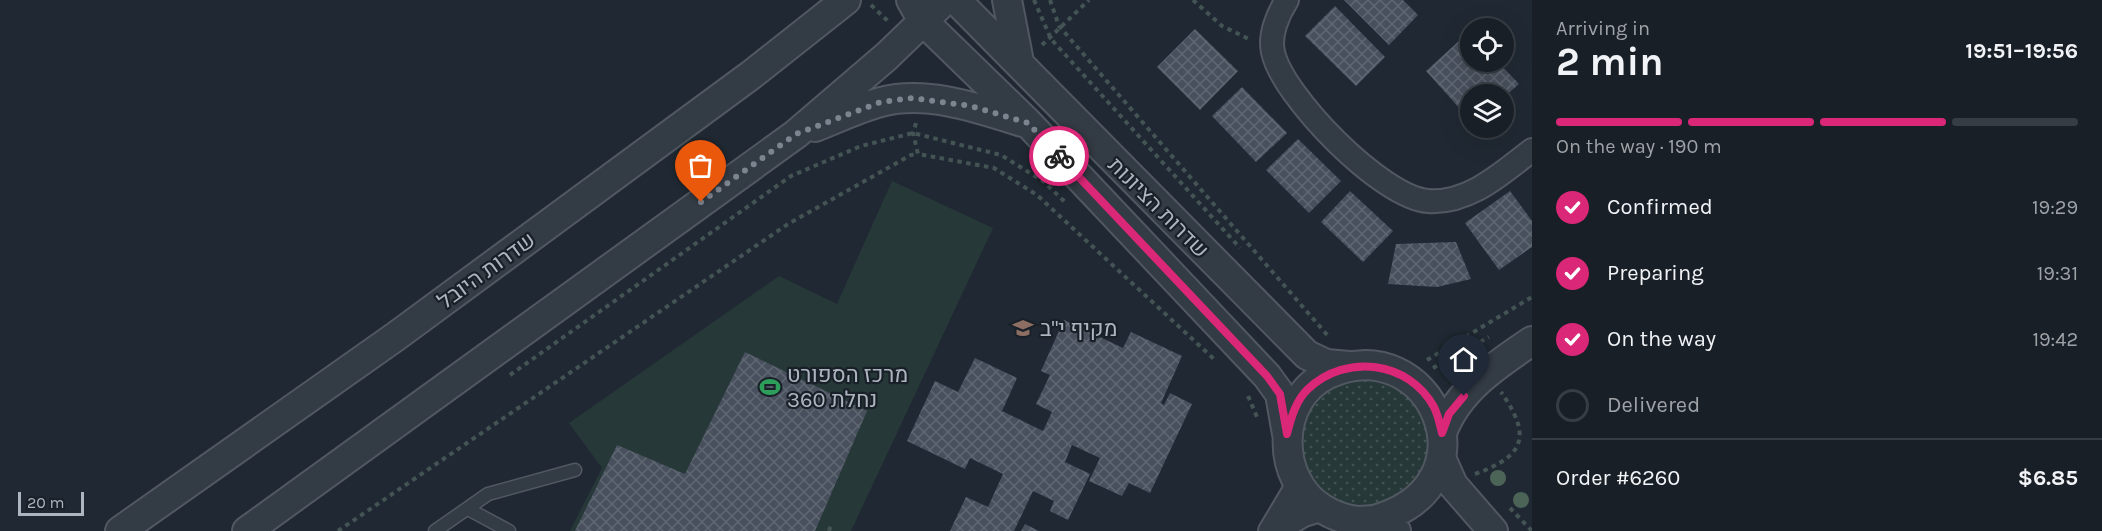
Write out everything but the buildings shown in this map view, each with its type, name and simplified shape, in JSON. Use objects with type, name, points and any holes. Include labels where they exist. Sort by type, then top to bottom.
[{"type":"street","name":"שדרות היובל","points":[[120,531],[395,337],[751,75],[846,0]]},
{"type":"street","points":[[247,531],[796,134],[888,56],[917,11],[945,0]]},
{"type":"street","name":"שדרות הציונות","points":[[956,0],[1315,361]]},
{"type":"street","points":[[1007,0],[1020,62]]},
{"type":"street","points":[[1287,0],[1275,25],[1272,50],[1280,76],[1329,134],[1365,169],[1404,196],[1428,201],[1451,199],[1483,188],[1532,150]]},
{"type":"street","name":"שדרות הציונות","points":[[917,11],[1028,123],[1258,367],[1280,394],[1287,434]]},
{"type":"street","points":[[796,134],[881,102],[924,99],[971,106],[1028,123]]},
{"type":"street","points":[[1315,361],[1382,368],[1431,381],[1468,380],[1500,346],[1532,341]]},
{"type":"street","points":[[1349,366],[1326,375],[1307,390],[1293,410],[1287,434],[1288,460],[1298,484],[1323,509],[1339,517],[1385,526],[1418,500],[1433,481],[1449,414],[1500,346]]},
{"type":"street","points":[[1431,381],[1442,446],[1454,485],[1492,531]]},
{"type":"street","points":[[1270,531],[1298,484]]},
{"type":"street","points":[[1276,531],[1304,515],[1323,509]]},
{"type":"lane","points":[[435,531],[488,494],[575,470]]},
{"type":"lane","points":[[468,509],[509,531]]},
{"type":"path","points":[[1034,0],[1051,39],[1243,252]]},
{"type":"path","points":[[1050,0],[1059,26],[1334,342],[1315,361]]},
{"type":"path","points":[[1020,62],[1051,39],[1059,26],[1089,0]]},
{"type":"path","points":[[1193,0],[1222,26],[1272,50]]},
{"type":"path","points":[[918,154],[913,133],[924,99]]},
{"type":"path","points":[[501,381],[792,176],[861,146],[913,133],[1001,155],[1043,181],[1068,205]]},
{"type":"path","points":[[338,531],[788,224],[911,155],[918,154],[994,168],[1037,195],[1220,365]]},
{"type":"path","points":[[1418,357],[1427,360],[1532,297]]},
{"type":"path","points":[[1427,360],[1431,381],[1500,346]]},
{"type":"path","points":[[1471,466],[1476,473],[1498,466],[1511,456],[1522,432],[1516,412],[1498,387]]},
{"type":"path","points":[[1246,390],[1259,421],[1280,394]]},
{"type":"path","points":[[829,531],[831,525]]},
{"type":"shaded area","name":"מרכז הספורט 360 נחלת","points":[[892,181],[993,228],[851,531],[570,531],[602,468],[569,423],[779,276],[837,304]]},
{"type":"shaded area","points":[[1357,376],[1394,383],[1422,408],[1432,438],[1425,475],[1383,508],[1344,508],[1317,490],[1298,457],[1303,419],[1328,389]]},
{"type":"way so far","points":[[701,202],[796,134],[881,102],[912,98],[971,106],[1028,123],[1059,156]]},
{"type":"place","name":"מקיף י\"ב","points":[[1023,328]]},
{"type":"place","name":"מרכז הספורט 360 נחלת","points":[[770,387]]},
{"type":"route","points":[[1059,156],[1267,376],[1280,394],[1284,406],[1287,434],[1293,410],[1307,390],[1326,375],[1349,366],[1374,365],[1398,372],[1419,386],[1434,408],[1442,433],[1449,414],[1464,396]]}]
